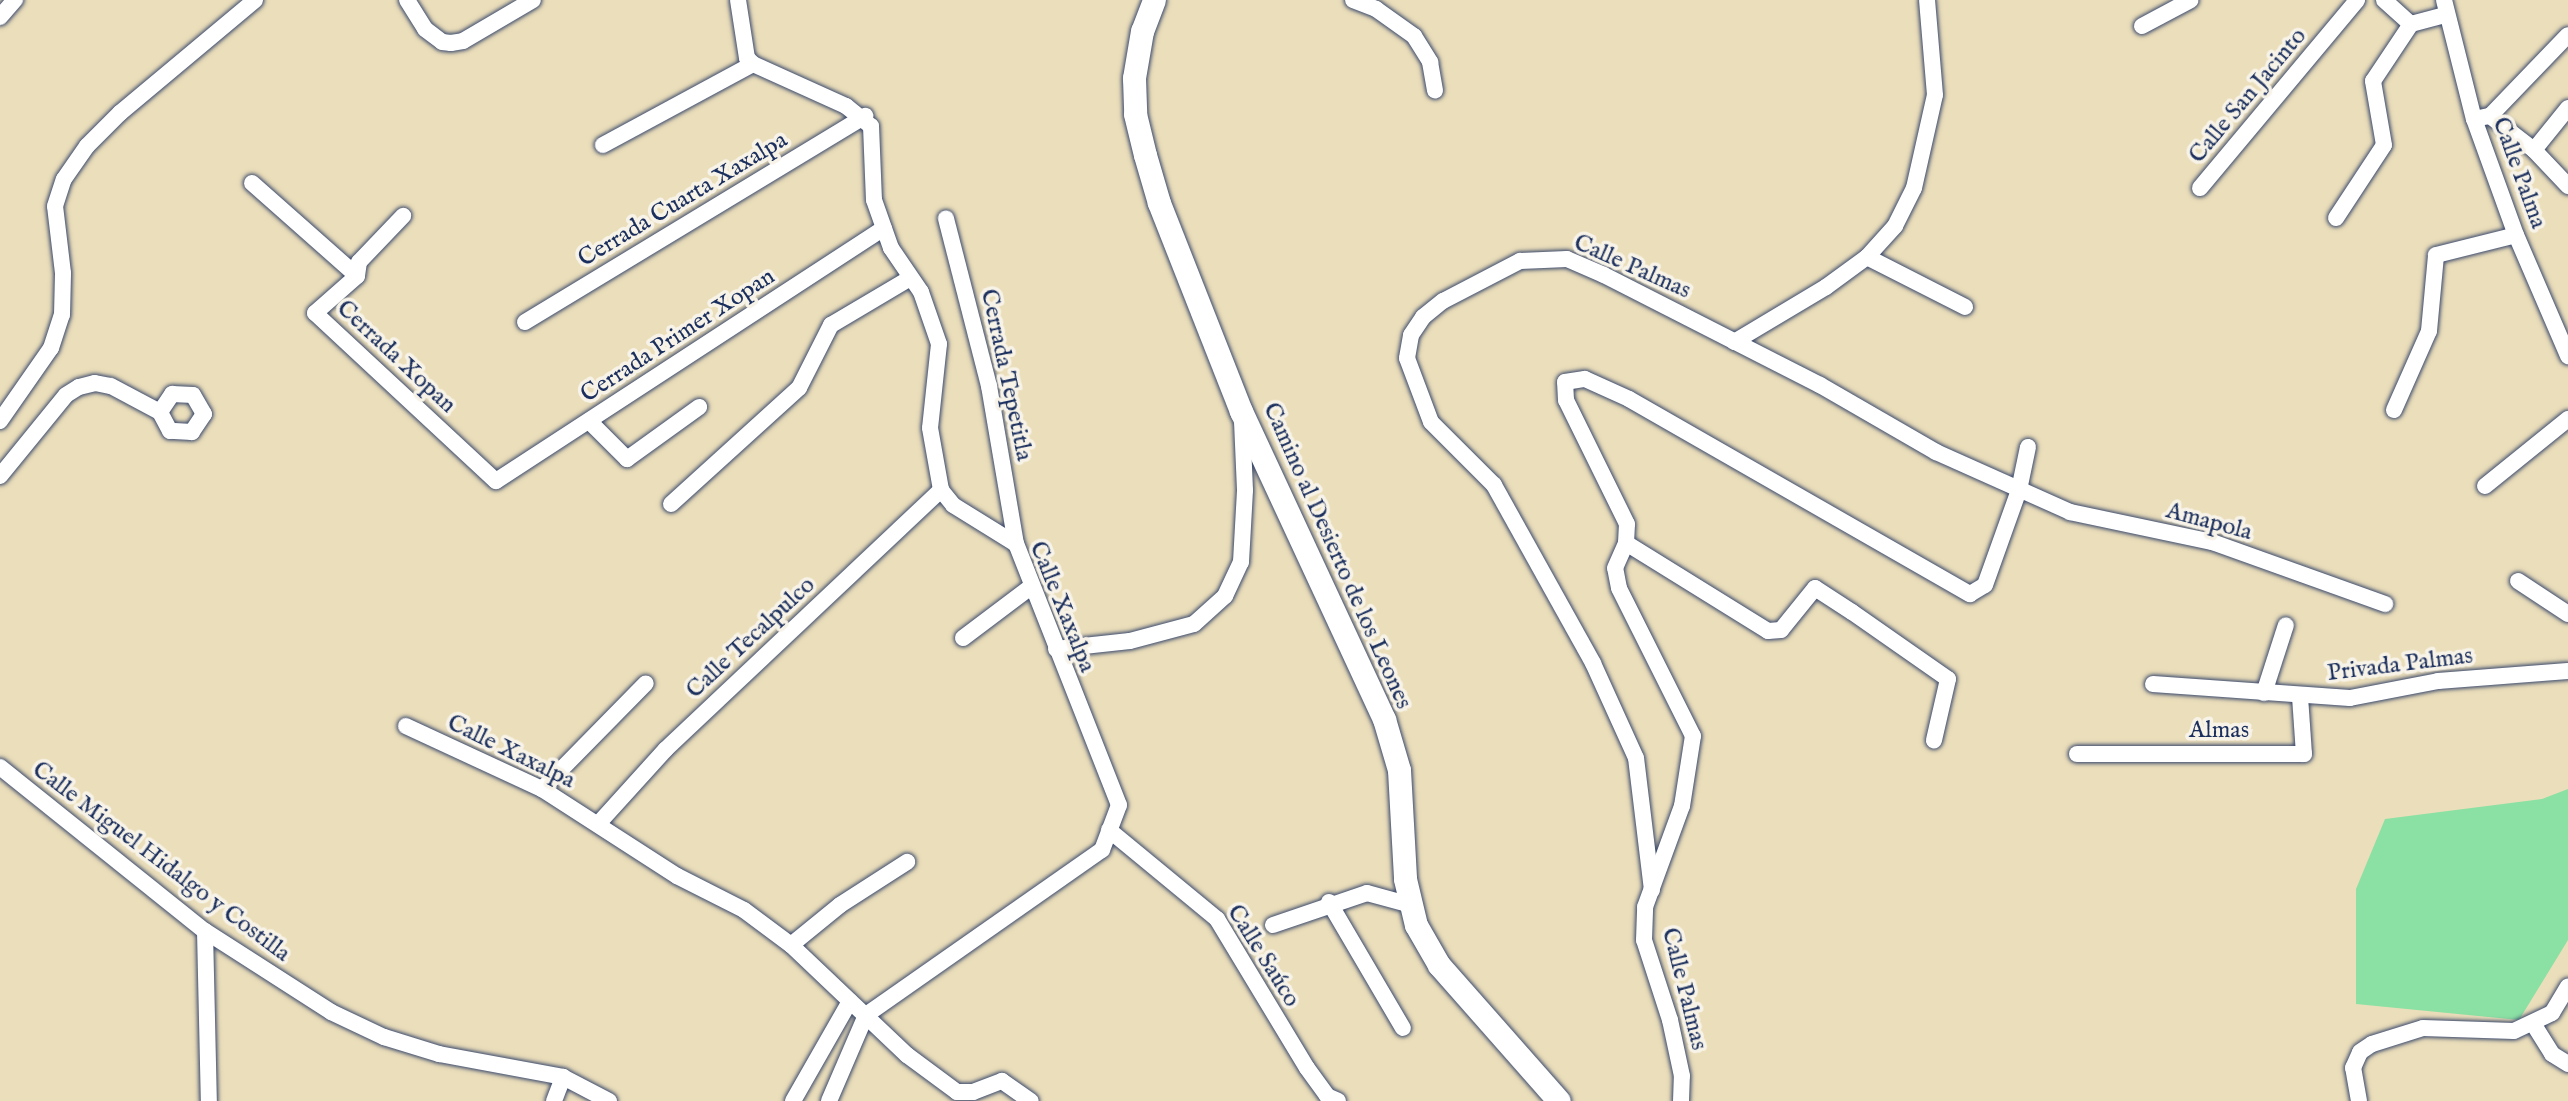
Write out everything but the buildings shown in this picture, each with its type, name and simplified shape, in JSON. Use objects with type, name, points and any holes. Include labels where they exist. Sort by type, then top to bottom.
[{"type":"main road","name":"Camino al Desierto de los Leones","points":[[1154,0],[1137,54],[1135,114],[1159,203],[1241,411],[1384,719],[1399,770],[1411,905],[1416,925],[1439,965],[1559,1101]]},
{"type":"street","points":[[0,17],[15,0]]},
{"type":"street","points":[[0,421],[51,348],[62,315],[63,273],[55,206],[64,179],[87,146],[120,113],[255,0]]},
{"type":"street","points":[[407,0],[425,29],[442,42],[450,43],[463,41],[533,0]]},
{"type":"street","points":[[738,0],[747,58],[753,64],[864,116],[872,135],[874,200],[884,228],[910,278],[921,292],[939,344],[930,428],[942,490]]},
{"type":"street","points":[[1353,0],[1376,9],[1414,36],[1430,62],[1435,91]]},
{"type":"street","points":[[1734,342],[1826,287],[1867,257],[1895,226],[1914,188],[1935,95],[1927,0]]},
{"type":"street","points":[[2142,26],[2192,0]]},
{"type":"street","name":"Calle San Jacinto","points":[[2200,188],[2357,0]]},
{"type":"street","points":[[2384,0],[2411,24]]},
{"type":"street","points":[[2336,218],[2384,145],[2373,80],[2411,24],[2444,7]]},
{"type":"street","name":"Calle Palma","points":[[2444,7],[2482,118],[2516,235],[2568,356]]},
{"type":"street","points":[[2568,36],[2482,118],[2534,150],[2568,186]]},
{"type":"street","points":[[603,145],[753,64]]},
{"type":"street","points":[[2534,150],[2568,108]]},
{"type":"street","name":"Cerrada Cuarta Xaxalpa","points":[[525,322],[864,116]]},
{"type":"street","name":"Cerrada Xopan","points":[[253,183],[357,276],[315,313],[496,481]]},
{"type":"street","points":[[357,276],[359,262],[402,216]]},
{"type":"street","name":"Cerrada Tepetitla","points":[[946,218],[989,386],[1016,544]]},
{"type":"street","name":"Cerrada Primer Xopan","points":[[496,481],[884,228]]},
{"type":"street","points":[[2394,410],[2429,331],[2436,255],[2516,235]]},
{"type":"street","name":"Calle Palmas","points":[[1652,890],[1636,758],[1593,663],[1494,485],[1431,422],[1408,358],[1411,335],[1443,301],[1520,261],[1543,257],[1567,259],[1604,275],[1734,342],[1936,452],[2019,490]]},
{"type":"street","points":[[1867,257],[1965,307]]},
{"type":"street","points":[[671,504],[800,388],[831,325],[910,278]]},
{"type":"street","name":"Calle Palmas","points":[[1681,1101],[1682,1076],[1670,1020],[1644,940],[1645,907],[1682,806],[1693,736],[1619,588],[1615,568],[1626,542],[1627,524],[1566,400],[1565,382],[1585,379],[1629,398],[1970,594],[1985,585],[2019,490],[2028,447]]},
{"type":"street","points":[[0,476],[66,395],[79,387],[95,383],[111,386],[160,412]]},
{"type":"street","points":[[589,421],[627,459],[699,407]]},
{"type":"street","points":[[1056,649],[1130,641],[1194,624],[1225,596],[1241,562],[1245,490],[1241,411]]},
{"type":"street","points":[[2484,486],[2568,419]]},
{"type":"street","name":"Calle Xaxalpa","points":[[866,1015],[1102,850],[1119,805],[1016,544],[953,505],[942,490]]},
{"type":"street","name":"Calle Tecalpulco","points":[[598,824],[666,749],[942,490]]},
{"type":"street","name":"Amapola","points":[[2019,490],[2070,512],[2212,542],[2385,604]]},
{"type":"street","points":[[1626,542],[1768,631],[1781,630],[1815,588],[1852,611],[1948,679],[1934,740]]},
{"type":"street","points":[[2518,581],[2568,614]]},
{"type":"street","points":[[963,638],[1032,586]]},
{"type":"street","points":[[2264,693],[2286,625]]},
{"type":"street","name":"Privada Palmas","points":[[2153,684],[2300,697],[2350,698],[2438,681],[2568,671]]},
{"type":"street","points":[[542,789],[646,683]]},
{"type":"street","name":"Almas","points":[[2077,754],[2304,754],[2300,697]]},
{"type":"street","name":"Calle Xaxalpa","points":[[406,726],[542,789],[677,876],[744,910],[791,945],[907,1055],[957,1092],[973,1093],[1002,1081],[1031,1101]]},
{"type":"street","name":"Calle Miguel Hidalgo y Costilla","points":[[0,767],[205,930],[283,984],[384,1037],[489,1066],[563,1077],[609,1101]]},
{"type":"street","name":"Calle Saúco","points":[[1109,830],[1217,919],[1278,1023],[1328,1099]]},
{"type":"street","points":[[791,945],[840,905],[907,862]]},
{"type":"street","points":[[1273,925],[1329,902],[1367,892],[1411,905]]},
{"type":"street","points":[[1329,902],[1403,1028]]},
{"type":"street","points":[[205,930],[209,1101]]},
{"type":"street","points":[[2359,1101],[2353,1068],[2360,1052],[2391,1034],[2423,1028],[2494,1033],[2534,1025],[2552,1013],[2568,986]]},
{"type":"street","points":[[793,1101],[850,1001]]},
{"type":"street","points":[[829,1101],[866,1015]]},
{"type":"street","points":[[2534,1025],[2553,1054],[2568,1064]]},
{"type":"street","points":[[554,1101],[563,1077]]},
{"type":"green space","points":[[2568,789],[2568,940],[2519,1020],[2356,1004],[2356,889],[2385,819],[2542,799]]}]
